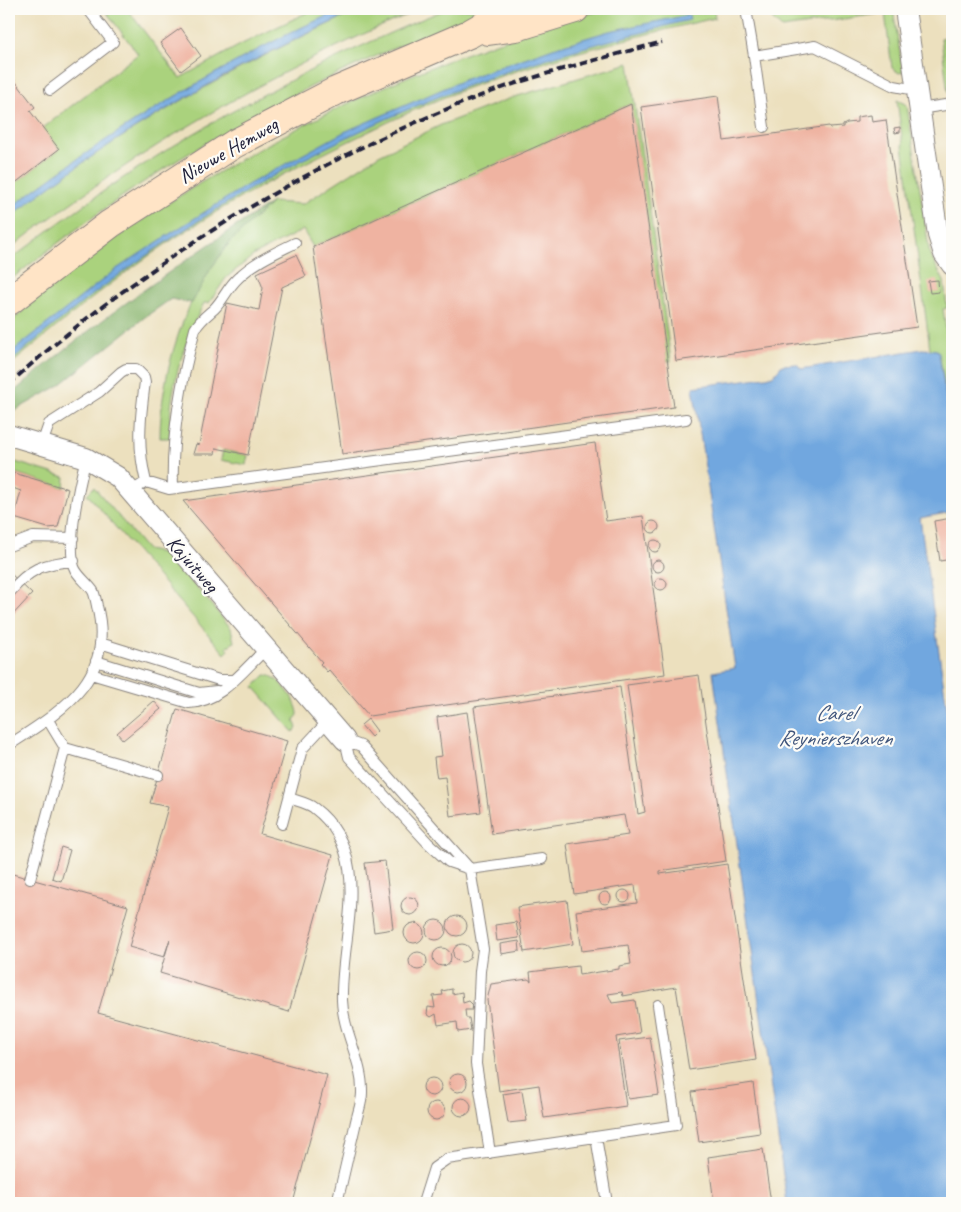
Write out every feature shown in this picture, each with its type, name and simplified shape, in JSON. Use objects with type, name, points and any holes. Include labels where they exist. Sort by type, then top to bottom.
[{"type":"main road","name":"Nieuwe Hemweg","points":[[9,301],[110,224],[234,144],[336,91],[469,34],[513,9]]},
{"type":"main road","name":"Nieuwe Hemweg","points":[[469,34],[516,27],[575,9]]},
{"type":"street","points":[[905,9],[938,235],[944,254],[952,265]]},
{"type":"street","name":"Kajuitweg","points":[[9,435],[86,458],[138,487],[266,649],[345,740]]},
{"type":"lane","points":[[50,90],[113,42],[88,9]]},
{"type":"lane","points":[[746,9],[764,127]]},
{"type":"lane","points":[[905,9],[916,9]]},
{"type":"lane","points":[[754,56],[815,46],[918,99],[952,104]]},
{"type":"lane","points":[[173,488],[172,465],[179,394],[195,329],[200,321],[214,309],[232,284],[248,269],[295,243]]},
{"type":"lane","points":[[42,444],[49,424],[99,392],[126,369],[136,369],[140,372],[145,382],[140,419],[138,487],[173,488],[686,419]]},
{"type":"lane","points":[[9,745],[71,703],[96,661],[100,644],[100,623],[93,592],[74,568],[73,538],[77,491],[86,458]]},
{"type":"lane","points":[[9,546],[33,537],[73,538]]},
{"type":"lane","points":[[9,593],[28,574],[43,566],[74,562]]},
{"type":"lane","points":[[100,644],[219,680],[233,680]]},
{"type":"lane","points":[[90,674],[190,703],[208,700],[223,689],[266,649]]},
{"type":"lane","points":[[96,661],[199,692],[213,693],[223,689]]},
{"type":"lane","points":[[48,720],[65,748],[158,775]]},
{"type":"lane","points":[[282,824],[302,748],[329,720]]},
{"type":"lane","points":[[345,740],[361,746],[424,814],[470,869],[483,949],[480,971],[476,1064],[490,1153]]},
{"type":"lane","points":[[345,740],[349,757],[428,843],[449,862],[470,869],[542,859]]},
{"type":"lane","points":[[30,879],[65,748]]},
{"type":"lane","points":[[289,798],[313,807],[338,835],[347,854],[349,867],[350,919],[342,999],[346,1031],[360,1069],[362,1094],[336,1203]]},
{"type":"lane","points":[[423,1203],[432,1172],[436,1165],[447,1160],[676,1125],[658,1005]]},
{"type":"lane","points":[[596,1137],[607,1203]]},
{"type":"green space","points":[[104,9],[127,9],[180,78],[242,44],[314,9],[344,9],[270,43],[173,97],[78,159],[9,209],[9,188],[59,149],[43,128],[138,54]]},
{"type":"green space","points":[[361,9],[421,9],[311,59],[207,115],[107,178],[9,249],[9,218],[91,157],[134,129],[223,78]]},
{"type":"green space","points":[[446,9],[491,9],[364,61],[241,123],[162,170],[123,196],[9,281],[9,261],[112,185],[165,151],[273,89],[329,61]]},
{"type":"green space","points":[[607,9],[714,9],[715,18],[593,48],[503,76],[421,107],[337,147],[251,192],[175,238],[102,291],[9,366],[9,324],[42,294],[95,253],[203,181],[313,120],[370,93],[486,46],[546,26]]},
{"type":"green space","points":[[769,9],[893,9],[903,72],[899,73],[892,68],[885,13],[782,28],[771,18]]},
{"type":"green space","points":[[952,36],[952,92],[948,93],[941,38]]},
{"type":"green space","points":[[629,63],[671,361],[667,361],[631,104],[313,247],[303,230],[254,255],[226,278],[209,303],[204,303],[183,352],[178,369],[172,403],[170,438],[160,438],[165,387],[178,334],[200,284],[230,242],[272,202],[303,204],[379,155],[441,125],[511,98]]},
{"type":"green space","points":[[897,100],[907,105],[930,255],[944,281],[947,308],[943,309],[952,371],[952,396],[947,397],[939,354],[937,350],[930,349]]},
{"type":"green space","points":[[272,202],[229,243],[210,270],[192,303],[171,299],[145,317],[60,385],[9,414],[9,396],[40,369],[137,295]]},
{"type":"green space","points":[[223,450],[248,455],[246,465],[221,460]]},
{"type":"green space","points":[[9,460],[65,477],[64,488],[9,471]]},
{"type":"green space","points":[[94,487],[147,550],[168,554],[231,628],[234,642],[227,647],[229,650],[225,654],[87,494]]},
{"type":"green space","points":[[265,675],[276,679],[287,690],[295,704],[298,715],[294,720],[297,728],[293,732],[254,687]]},
{"type":"water","points":[[344,9],[361,9],[268,53],[178,102],[91,157],[9,218],[9,209],[78,159],[149,112],[270,43]]},
{"type":"water","points":[[689,15],[690,20],[556,56],[471,85],[387,119],[307,158],[229,202],[153,251],[80,305],[9,363],[9,354],[115,270],[249,184],[344,132],[468,78],[553,48],[609,31]]},
{"type":"water","name":"Carel Reynierszhaven","points":[[922,349],[937,350],[939,354],[952,436],[952,512],[920,518],[952,744],[952,1203],[787,1203],[713,672],[735,668],[693,387],[773,376],[782,365],[797,364],[801,369]]},
{"type":"building","points":[[181,28],[201,56],[181,71],[160,43]]},
{"type":"building","points":[[9,73],[35,107],[30,111],[59,149],[9,188]]},
{"type":"building","points":[[718,96],[724,141],[829,126],[830,128],[843,127],[847,123],[857,122],[857,117],[871,115],[872,122],[886,120],[917,327],[676,361],[641,107]]},
{"type":"building","points":[[631,104],[674,407],[342,454],[313,247]]},
{"type":"building","points":[[900,127],[900,132],[895,133],[894,128]]},
{"type":"building","points":[[296,255],[306,276],[282,287],[248,455],[216,448],[215,454],[193,454],[196,444],[199,445],[227,303],[259,310],[263,288],[257,273]]},
{"type":"building","points":[[938,280],[939,292],[930,293],[928,281]]},
{"type":"building","points":[[595,443],[606,521],[643,516],[665,674],[369,716],[329,670],[327,672],[320,664],[322,662],[183,501]]},
{"type":"building","points":[[14,473],[68,489],[58,527],[48,528],[14,518],[21,491],[10,487]]},
{"type":"building","points":[[952,518],[952,559],[940,561],[934,521]]},
{"type":"building","points":[[653,521],[659,527],[653,533],[647,527]]},
{"type":"building","points":[[655,540],[661,546],[655,552],[649,546]]},
{"type":"building","points":[[658,560],[664,566],[658,572],[652,566]]},
{"type":"building","points":[[9,572],[32,594],[9,619]]},
{"type":"building","points":[[661,578],[667,584],[661,590],[655,584]]},
{"type":"building","points":[[699,675],[726,861],[660,871],[660,874],[727,864],[756,1060],[689,1070],[676,987],[623,996],[622,992],[608,994],[612,1003],[635,1000],[640,1033],[616,1037],[626,1106],[544,1118],[539,1085],[499,1091],[487,1000],[491,984],[528,979],[531,981],[530,972],[578,966],[579,975],[619,969],[619,966],[631,964],[628,945],[582,951],[576,911],[637,903],[635,885],[574,894],[567,844],[628,835],[624,815],[492,834],[474,707],[620,687],[638,814],[645,812],[627,685]]},
{"type":"building","points":[[154,701],[161,709],[123,740],[117,733]]},
{"type":"building","points":[[177,709],[287,741],[260,834],[333,855],[289,1012],[160,973],[170,939],[164,957],[129,947],[168,807],[150,803]]},
{"type":"building","points":[[467,712],[481,812],[450,816],[445,777],[437,778],[435,767],[434,757],[442,756],[437,717]]},
{"type":"building","points":[[368,719],[377,731],[371,737],[361,725]]},
{"type":"building","points":[[61,847],[70,850],[61,881],[52,878]]},
{"type":"building","points":[[385,861],[393,929],[374,932],[365,863]]},
{"type":"building","points":[[9,873],[128,906],[98,1013],[327,1075],[293,1203],[9,1203]]},
{"type":"building","points":[[624,890],[630,896],[624,902],[618,896]]},
{"type":"building","points":[[605,892],[611,898],[605,904],[599,898]]},
{"type":"building","points":[[406,897],[414,897],[419,902],[417,913],[406,915],[401,910],[401,902]]},
{"type":"building","points":[[567,900],[573,944],[524,952],[517,907]]},
{"type":"building","points":[[457,916],[464,919],[467,926],[464,933],[457,936],[450,933],[447,926],[450,919]]},
{"type":"building","points":[[436,920],[443,923],[446,930],[443,937],[436,940],[429,937],[426,930],[429,923]]},
{"type":"building","points":[[516,922],[519,938],[497,941],[495,925]]},
{"type":"building","points":[[414,923],[421,926],[424,933],[421,940],[414,943],[407,940],[404,933],[407,926]]},
{"type":"building","points":[[519,941],[520,951],[501,954],[500,944]]},
{"type":"building","points":[[458,944],[466,944],[471,949],[469,960],[458,962],[453,957],[453,949]]},
{"type":"building","points":[[438,948],[446,948],[451,953],[449,964],[438,966],[433,961],[433,953]]},
{"type":"building","points":[[414,952],[422,952],[427,957],[425,968],[414,970],[409,965],[409,957]]},
{"type":"building","points":[[452,989],[452,994],[462,992],[463,1003],[469,1001],[473,1005],[472,1010],[465,1010],[466,1018],[469,1018],[471,1030],[458,1032],[457,1022],[438,1025],[436,1014],[431,1017],[427,1014],[428,1007],[435,1008],[433,996],[443,995],[442,991]]},
{"type":"building","points":[[650,1037],[659,1095],[628,1099],[619,1041]]},
{"type":"building","points":[[454,1074],[462,1074],[467,1079],[465,1090],[454,1092],[449,1087],[449,1079]]},
{"type":"building","points":[[428,1078],[436,1078],[441,1083],[439,1094],[428,1096],[423,1091],[423,1083]]},
{"type":"building","points":[[753,1083],[760,1133],[699,1142],[692,1092]]},
{"type":"building","points":[[522,1091],[527,1121],[508,1123],[503,1094]]},
{"type":"building","points":[[458,1098],[466,1098],[471,1103],[469,1114],[458,1116],[453,1111],[453,1103]]},
{"type":"building","points":[[432,1102],[440,1102],[445,1107],[443,1118],[432,1120],[427,1115],[427,1107]]},
{"type":"building","points":[[763,1149],[771,1203],[714,1203],[708,1157]]},
{"type":"railway","points":[[9,384],[117,295],[175,255],[235,216],[359,148],[423,119],[509,85],[662,42]]}]
